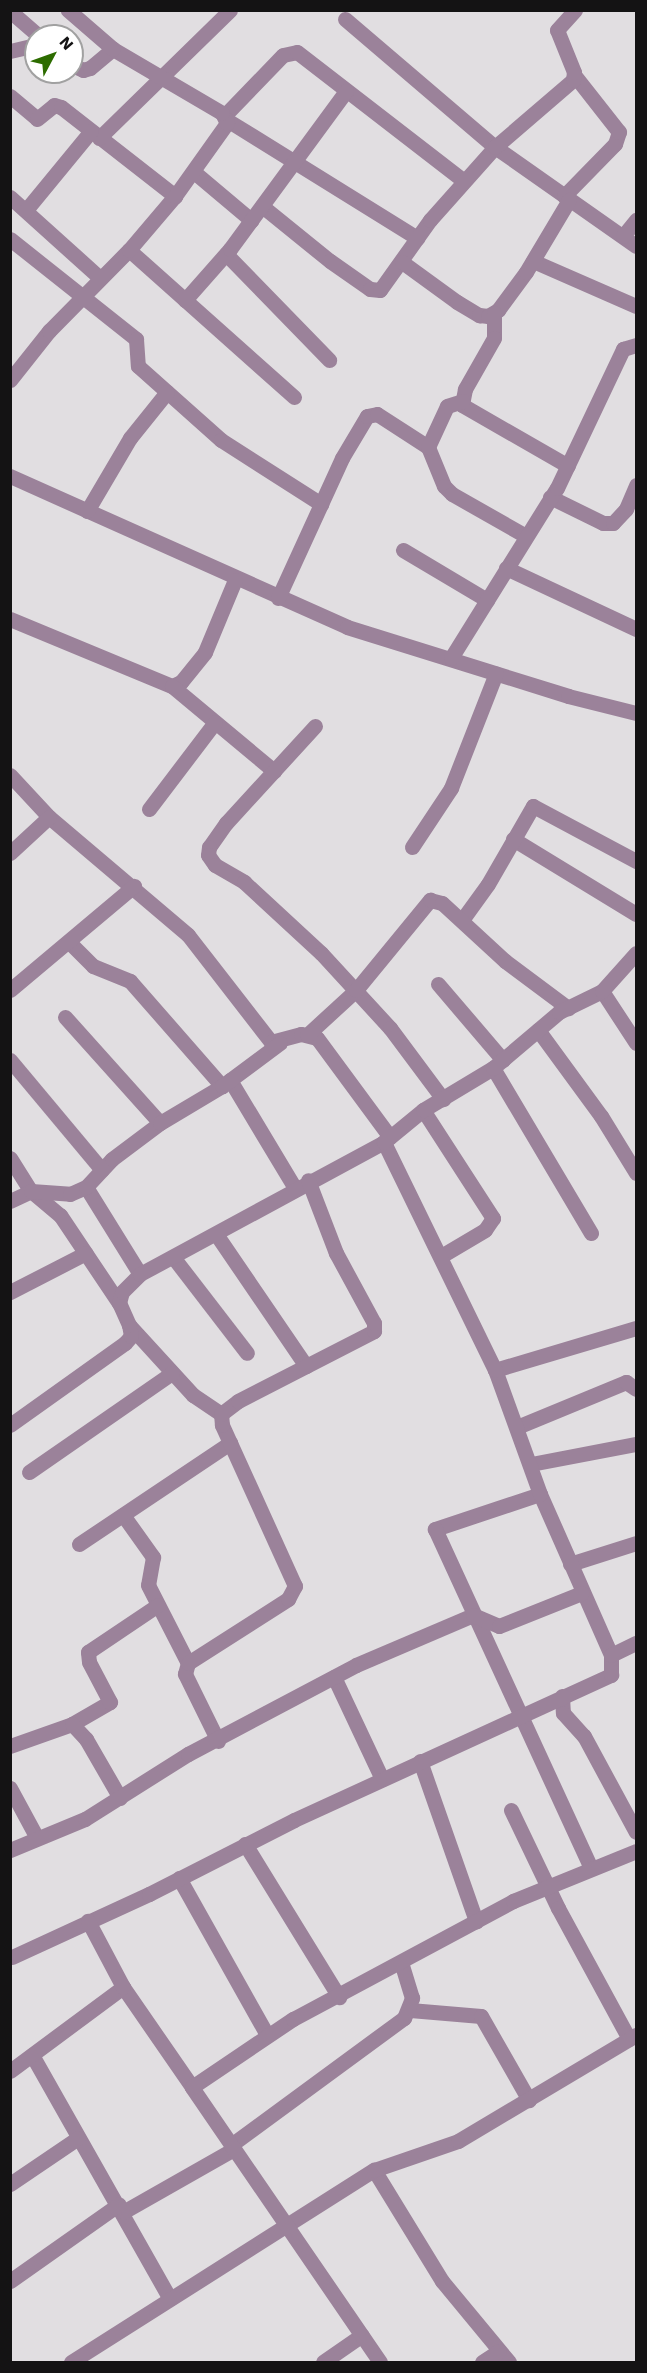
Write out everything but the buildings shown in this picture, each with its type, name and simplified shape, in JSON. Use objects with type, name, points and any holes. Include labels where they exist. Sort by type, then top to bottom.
[{"type":"street","points":[[10,10],[26,24]]},
{"type":"street","points":[[68,10],[113,49],[294,159],[417,238]]},
{"type":"street","points":[[26,210],[95,134],[162,79],[230,10]]},
{"type":"street","points":[[428,447],[447,406],[462,401],[494,338],[494,313],[533,261],[566,198],[615,144],[619,132],[575,76],[557,30],[575,10]]},
{"type":"street","points":[[345,19],[495,147],[636,246]]},
{"type":"street","points":[[84,70],[90,68],[113,49]]},
{"type":"street","points":[[12,375],[82,294],[129,250],[194,172],[226,117],[283,55],[292,51],[303,56],[464,181]]},
{"type":"street","points":[[262,206],[370,289],[380,290],[417,238],[464,181],[475,173],[495,147],[575,76]]},
{"type":"street","points":[[185,300],[226,254],[346,91]]},
{"type":"street","points":[[10,96],[37,119],[58,105],[175,196]]},
{"type":"street","points":[[194,172],[251,220]]},
{"type":"street","points":[[10,197],[99,278]]},
{"type":"street","points":[[623,236],[636,220]]},
{"type":"street","points":[[10,239],[63,284],[82,294],[136,339],[135,363],[221,440],[321,504]]},
{"type":"street","points":[[129,250],[294,397]]},
{"type":"street","points":[[226,254],[329,360]]},
{"type":"street","points":[[533,261],[636,306]]},
{"type":"street","points":[[402,262],[478,315],[494,313]]},
{"type":"street","points":[[451,658],[568,466],[623,349],[635,340]]},
{"type":"street","points":[[87,511],[130,438],[166,392]]},
{"type":"street","points":[[462,401],[471,413],[568,466]]},
{"type":"street","points":[[279,598],[342,458],[369,414],[377,414],[428,447],[444,486],[452,494],[526,536]]},
{"type":"street","points":[[10,476],[235,580],[347,627],[636,713]]},
{"type":"street","points":[[550,497],[603,523],[613,522],[626,509],[636,485]]},
{"type":"street","points":[[404,550],[487,600]]},
{"type":"street","points":[[506,568],[636,629]]},
{"type":"street","points":[[172,686],[181,682],[206,652],[235,580]]},
{"type":"street","points":[[10,619],[172,686],[274,771]]},
{"type":"street","points":[[412,847],[451,788],[496,673]]},
{"type":"street","points":[[149,809],[215,722]]},
{"type":"street","points":[[315,726],[226,823],[209,847],[208,855],[214,865],[252,888],[356,990],[443,1099]]},
{"type":"street","points":[[10,776],[49,817],[134,886],[213,965],[259,1030],[271,1042],[280,1043]]},
{"type":"street","points":[[462,920],[488,884],[533,806],[540,807],[636,861]]},
{"type":"street","points":[[10,853],[49,817]]},
{"type":"street","points":[[513,839],[636,914]]},
{"type":"street","points":[[10,990],[134,886]]},
{"type":"street","points":[[10,1201],[31,1191],[70,1194],[86,1187],[102,1170],[160,1123],[226,1083],[280,1043],[307,1035],[356,990],[430,900],[442,903],[505,962],[568,1008]]},
{"type":"street","points":[[69,942],[93,966],[130,981],[226,1083],[302,1184],[374,1323],[369,1336],[238,1401],[221,1414]]},
{"type":"street","points":[[119,1303],[122,1293],[140,1274],[387,1139],[423,1110],[498,1064],[568,1008],[602,991],[636,953]]},
{"type":"street","points":[[438,984],[498,1064],[591,1233]]},
{"type":"street","points":[[602,991],[636,1043]]},
{"type":"street","points":[[65,1017],[160,1123]]},
{"type":"street","points":[[538,1030],[601,1116],[636,1173]]},
{"type":"street","points":[[11,1956],[179,1878],[420,1761],[611,1675],[612,1655],[582,1593],[540,1494],[495,1370],[387,1139],[317,1038],[307,1035]]},
{"type":"street","points":[[10,1060],[102,1170]]},
{"type":"street","points":[[423,1110],[493,1218],[485,1230],[441,1256]]},
{"type":"street","points":[[10,1158],[31,1191],[53,1207],[86,1252],[119,1303],[129,1325],[131,1336],[114,1353],[10,1425]]},
{"type":"street","points":[[86,1187],[140,1274]]},
{"type":"street","points":[[216,1234],[306,1366]]},
{"type":"street","points":[[10,1292],[86,1252]]},
{"type":"street","points":[[173,1257],[247,1353]]},
{"type":"street","points":[[129,1325],[172,1373],[206,1406],[221,1414],[230,1443],[295,1586],[288,1599],[189,1663],[185,1674],[218,1741]]},
{"type":"street","points":[[495,1370],[636,1328]]},
{"type":"street","points":[[29,1472],[172,1373]]},
{"type":"street","points":[[517,1427],[626,1382],[636,1389]]},
{"type":"street","points":[[80,1544],[230,1443]]},
{"type":"street","points":[[531,1464],[636,1444]]},
{"type":"street","points":[[540,1494],[435,1529],[591,1868]]},
{"type":"street","points":[[123,1515],[153,1557],[148,1584],[189,1663]]},
{"type":"street","points":[[570,1564],[636,1543]]},
{"type":"street","points":[[10,1850],[85,1819],[188,1754],[218,1741],[334,1677],[473,1615],[499,1626],[582,1593]]},
{"type":"street","points":[[10,1746],[72,1724],[110,1702],[89,1662],[88,1652],[158,1605]]},
{"type":"street","points":[[612,1655],[636,1643]]},
{"type":"street","points":[[334,1677],[382,1779]]},
{"type":"street","points":[[562,1696],[563,1713],[584,1736],[636,1832]]},
{"type":"street","points":[[72,1724],[86,1739],[120,1798]]},
{"type":"street","points":[[420,1761],[476,1921]]},
{"type":"street","points":[[10,1788],[37,1838]]},
{"type":"street","points":[[71,2362],[375,2170],[458,2141],[633,2037],[549,1885],[511,1810]]},
{"type":"street","points":[[245,1844],[339,1997]]},
{"type":"street","points":[[192,2087],[267,2035],[476,1921],[549,1885],[636,1851]]},
{"type":"street","points":[[179,1878],[267,2035]]},
{"type":"street","points":[[88,1921],[123,1987],[380,2362]]},
{"type":"street","points":[[10,2281],[121,2208],[232,2147],[404,2018],[410,2010],[412,1998],[401,1963]]},
{"type":"street","points":[[10,2071],[123,1987]]},
{"type":"street","points":[[410,2010],[481,2016],[530,2100]]},
{"type":"street","points":[[32,2055],[78,2138],[121,2208],[170,2299]]},
{"type":"street","points":[[10,2184],[78,2138]]},
{"type":"street","points":[[375,2170],[442,2281],[504,2357],[482,2362]]},
{"type":"street","points":[[323,2362],[362,2335]]}]
